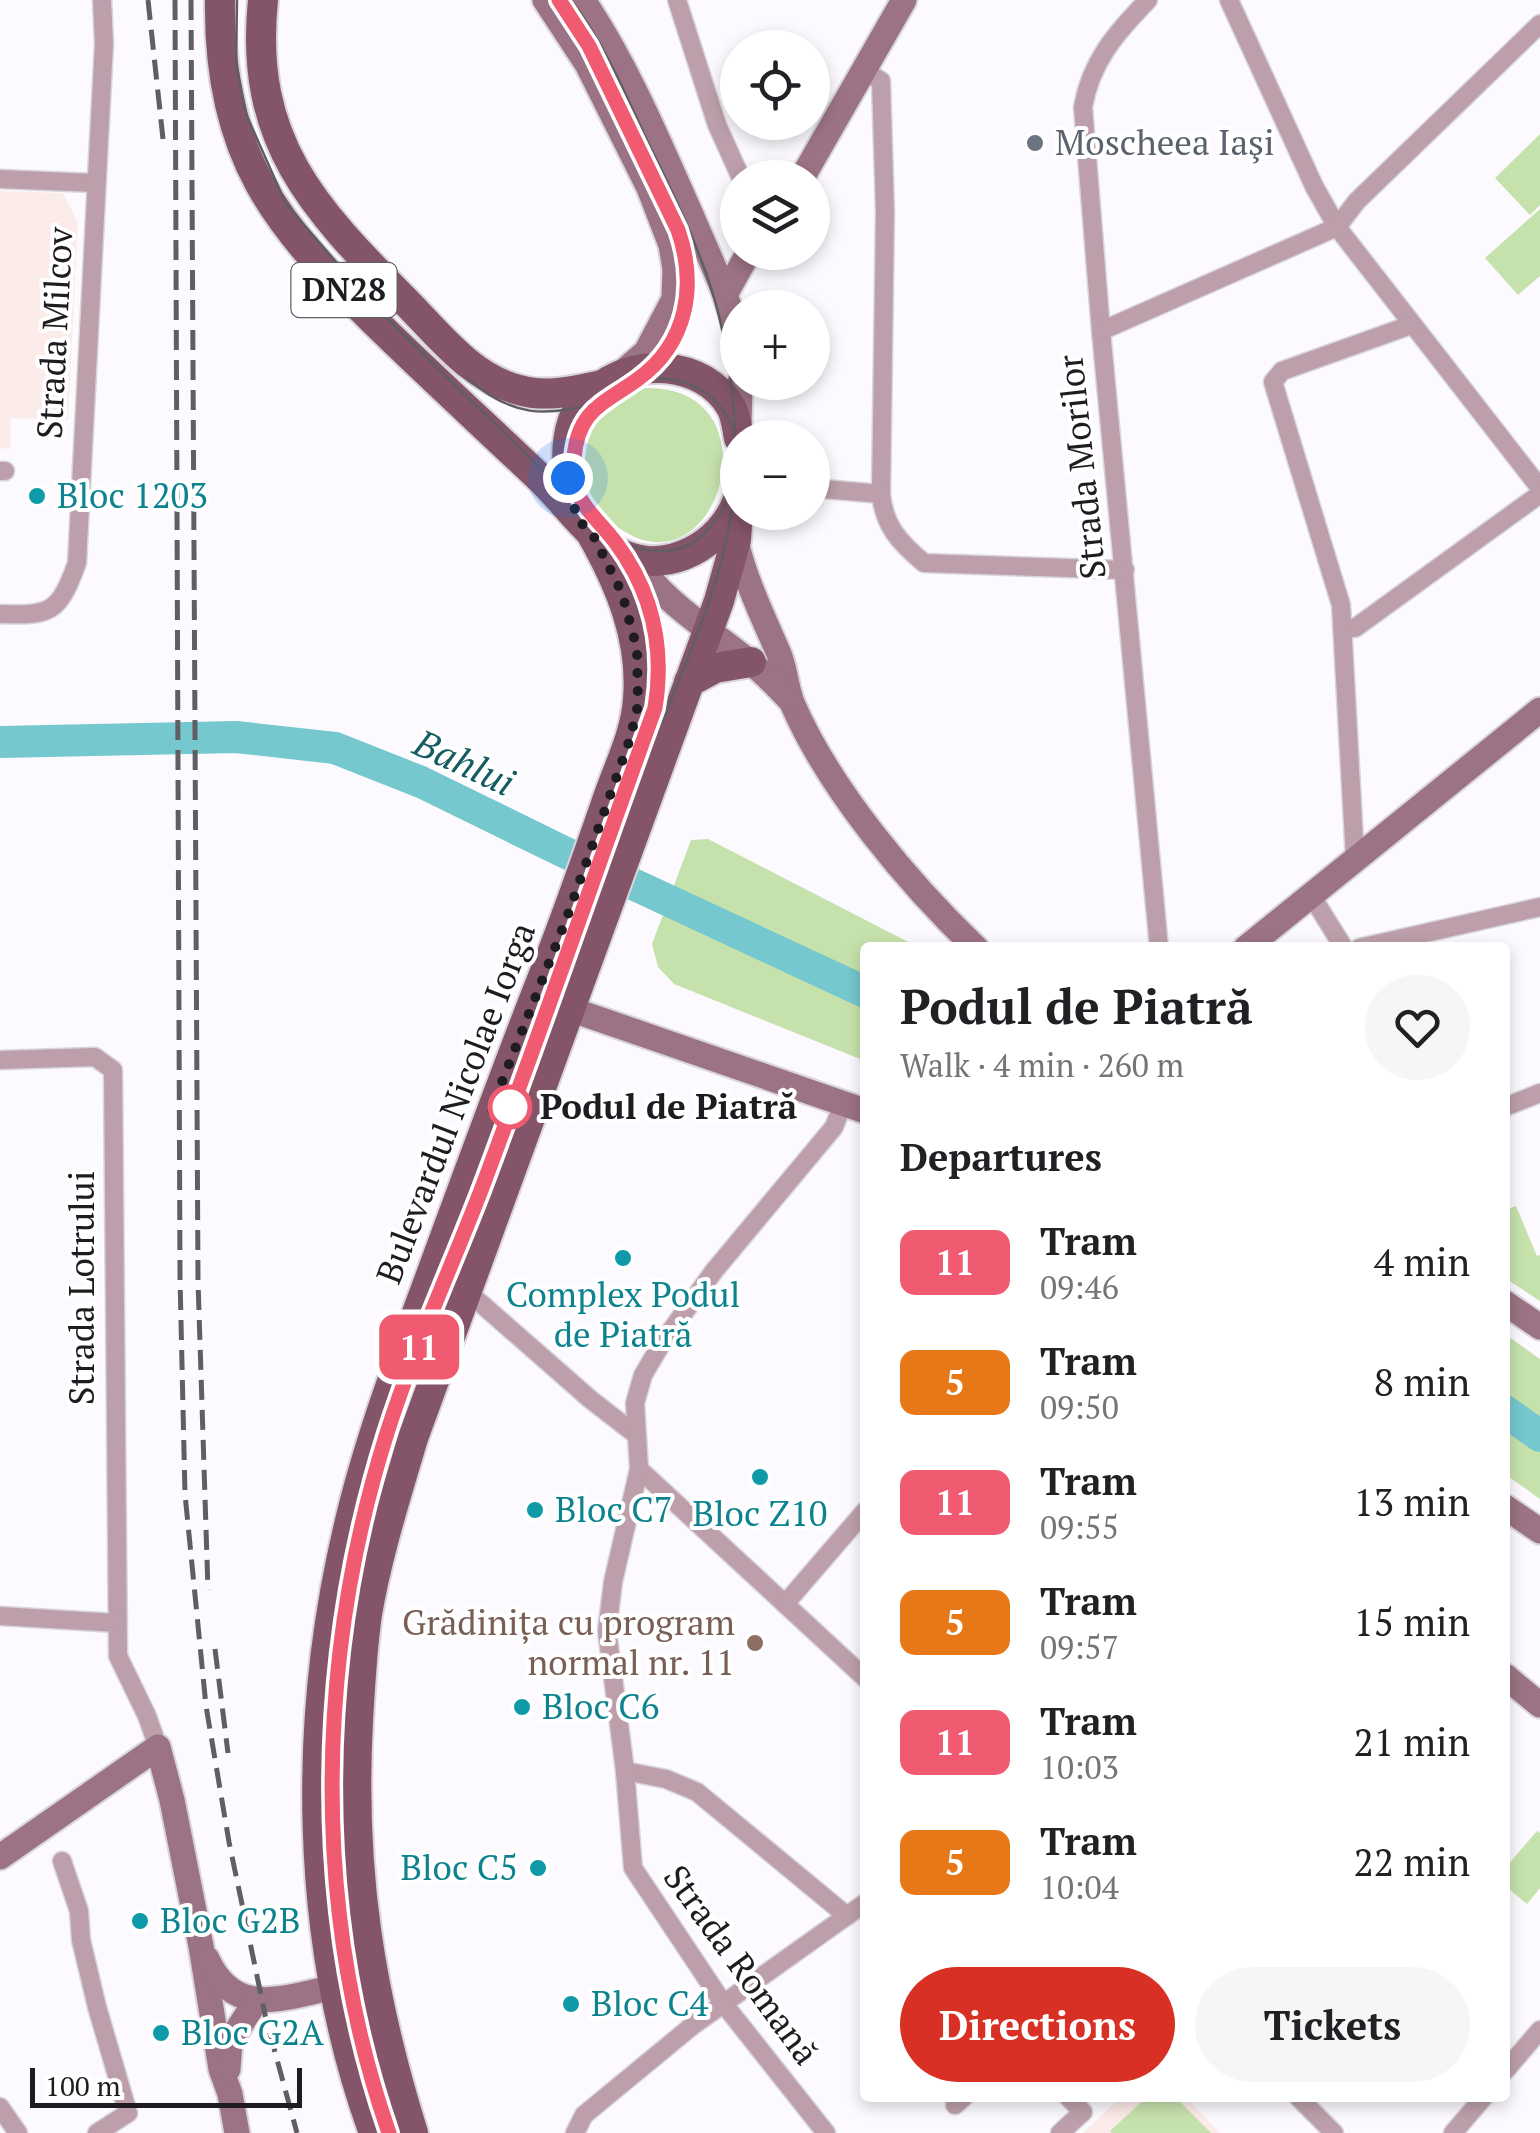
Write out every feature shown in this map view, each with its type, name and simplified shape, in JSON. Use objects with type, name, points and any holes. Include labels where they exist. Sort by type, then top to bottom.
[{"type":"main road","name":"DN28","points":[[220,0],[222,67],[229,100],[258,182],[278,213],[338,284],[584,526],[612,548],[635,558]]},
{"type":"main road","name":"DN28","points":[[263,0],[262,58],[274,123],[302,186],[340,235],[446,344],[491,380],[522,391],[549,394],[672,368],[708,383],[732,410],[735,420]]},
{"type":"main road","points":[[545,0],[588,64],[648,188],[671,246],[674,299],[646,352],[612,379]]},
{"type":"main road","points":[[582,0],[629,82],[725,290]]},
{"type":"main road","points":[[812,160],[904,0]]},
{"type":"main road","points":[[698,232],[720,248]]},
{"type":"main road","name":"DN28","points":[[584,526],[568,478],[568,437],[579,408],[612,379]]},
{"type":"main road","name":"Bulevardul Nicolae Iorga","points":[[374,2133],[352,2060],[327,1929],[317,1803],[324,1663],[340,1565],[365,1465],[395,1374],[566,920],[638,705],[640,672],[622,593],[584,526]]},
{"type":"main road","points":[[635,558],[667,560],[688,554],[723,530]]},
{"type":"main road","name":"Bulevardul Nicolae Iorga","points":[[413,2133],[370,1971],[358,1870],[355,1787],[367,1616],[413,1438],[708,631],[728,574],[737,530]]},
{"type":"main road","points":[[736,540],[742,566],[782,661],[791,701],[826,766],[876,836],[970,942]]},
{"type":"main road","points":[[635,558],[646,576],[708,631],[751,662],[791,701]]},
{"type":"main road","points":[[689,682],[731,663],[751,662]]},
{"type":"main road","points":[[1253,942],[1540,710]]},
{"type":"main road","points":[[535,996],[854,1107]]},
{"type":"main road","points":[[1510,1306],[1540,1327]]},
{"type":"main road","points":[[1510,1510],[1540,1531]]},
{"type":"main road","points":[[1510,1680],[1540,1705]]},
{"type":"main road","points":[[0,1857],[158,1747],[201,1946],[221,2068],[230,2094]]},
{"type":"main road","points":[[201,1946],[226,1989],[256,2002],[336,1988]]},
{"type":"main road","points":[[237,2133],[227,2059],[230,2041],[256,2002]]},
{"type":"street","name":"Strada Milcov","points":[[0,614],[38,616],[64,597],[77,563],[104,43],[102,0]]},
{"type":"street","points":[[677,0],[717,125],[733,160]]},
{"type":"street","name":"Strada Morilor","points":[[1148,0],[1103,51],[1087,83],[1083,108],[1159,942]]},
{"type":"street","points":[[1229,0],[1314,186],[1337,227],[1540,491],[1355,628],[1344,628]]},
{"type":"street","points":[[1101,331],[1337,227],[1357,201],[1540,24]]},
{"type":"street","points":[[864,70],[881,81],[885,212],[883,513],[899,542],[924,564],[1125,570]]},
{"type":"street","points":[[0,180],[94,182]]},
{"type":"street","points":[[1355,859],[1341,605],[1273,382],[1282,371],[1411,325]]},
{"type":"street","points":[[830,490],[881,494]]},
{"type":"street","points":[[1311,894],[1340,942]]},
{"type":"street","points":[[1385,942],[1540,907]]},
{"type":"street","name":"Strada Lotrului","points":[[0,1060],[94,1057],[113,1070],[117,1623]]},
{"type":"street","points":[[1510,1105],[1540,1093]]},
{"type":"street","points":[[854,1107],[714,1271],[662,1343],[643,1375],[635,1403],[635,1434],[639,1468],[860,1673]]},
{"type":"street","points":[[464,1296],[477,1300],[635,1434]]},
{"type":"street","name":"Strada Romană","points":[[639,1468],[612,1582],[607,1631],[633,1868],[723,2003],[826,2133]]},
{"type":"street","points":[[785,1604],[860,1517]]},
{"type":"street","points":[[0,1616],[117,1623],[118,1656],[158,1747]]},
{"type":"street","points":[[625,1771],[666,1779],[697,1792],[848,1916]]},
{"type":"street","points":[[62,1861],[79,1912],[96,2008],[128,2113],[97,2133]]},
{"type":"street","points":[[575,2133],[584,2115],[723,2003],[860,1907]]},
{"type":"street","points":[[1510,2066],[1540,2030]]},
{"type":"street","points":[[1060,2133],[1083,2112],[1073,2102]]},
{"type":"street","points":[[1303,2102],[1334,2133]]},
{"type":"street","points":[[1453,2133],[1480,2102]]},
{"type":"street","points":[[0,2106],[18,2133]]},
{"type":"shaded area","points":[[0,191],[63,193],[78,223],[68,420],[11,418],[10,449],[0,448]]},
{"type":"shaded area","points":[[1116,2102],[1190,2102],[1220,2133],[1083,2133]]},
{"type":"green space","points":[[1540,134],[1540,205],[1530,215],[1495,178]]},
{"type":"green space","points":[[1540,209],[1540,276],[1518,295],[1485,258]]},
{"type":"green space","points":[[645,388],[687,396],[712,419],[720,442],[720,485],[705,516],[682,536],[651,542],[615,525],[603,514],[587,486],[587,439],[606,412]]},
{"type":"green space","points":[[708,839],[908,942],[860,942],[860,1059],[674,984],[658,967],[652,944],[691,840]]},
{"type":"green space","points":[[1516,1206],[1537,1256],[1540,1255],[1540,1301],[1510,1281],[1510,1208]]},
{"type":"green space","points":[[1510,1338],[1540,1359],[1540,1499],[1510,1478]]},
{"type":"green space","points":[[1537,1831],[1540,1833],[1540,1888],[1527,1904],[1510,1890],[1510,1862]]},
{"type":"green space","points":[[1142,2102],[1180,2102],[1211,2133],[1112,2133]]},
{"type":"waterway","name":"Bahlui","points":[[0,742],[236,737],[335,748],[421,782],[860,990]]},
{"type":"waterway","name":"Bahlui","points":[[1510,1415],[1540,1436]]},
{"type":"tram line","points":[[237,0],[236,63],[246,114],[286,204],[375,307],[613,539],[646,593],[654,615],[660,677],[655,709],[547,1012],[397,1402],[363,1518],[346,1606],[336,1694],[332,1783],[335,1873],[345,1961],[363,2048],[389,2133]]},
{"type":"tram line","name":"11","points":[[389,2133],[366,2056],[349,1978],[335,1871],[333,1719],[343,1620],[387,1434],[590,890],[655,708],[660,677],[654,615],[646,592],[613,539],[583,508],[574,483],[574,456],[590,411],[652,368],[678,333],[690,283],[687,254],[628,123],[589,46],[559,0]]},
{"type":"tram line","points":[[571,0],[611,65],[692,237],[715,302],[729,364],[735,427],[730,521],[701,624],[662,723]]},
{"type":"tram line","points":[[583,508],[574,459],[578,435],[594,407],[650,370],[675,339],[689,281],[682,241]]},
{"type":"tram line","points":[[467,378],[499,400],[530,411],[562,410],[600,402]]},
{"type":"tram line","points":[[634,382],[664,379],[692,386],[716,402],[728,420]]},
{"type":"tram line","points":[[613,539],[649,550],[680,548],[706,532],[720,514]]},
{"type":"railway","points":[[148,0],[163,139]]},
{"type":"railway","points":[[175,0],[180,1278],[185,1494],[206,1706],[229,1842],[266,2019],[297,2133]]},
{"type":"railway","points":[[191,0],[198,1281],[208,1590]]},
{"type":"railway","points":[[215,1649],[228,1753]]},
{"type":"place","name":"Moscheea Iaşi","points":[[1035,143]]},
{"type":"place","name":"Bloc 1203","points":[[37,496]]},
{"type":"place","name":"Podul de Piatră","points":[[510,1107]]},
{"type":"place","name":"Complex Podul de Piatră","points":[[623,1258]]},
{"type":"place","name":"Bloc Z10","points":[[760,1477]]},
{"type":"place","name":"Bloc C7","points":[[535,1510]]},
{"type":"place","name":"Grădinița cu program normal nr. 11","points":[[755,1643]]},
{"type":"place","name":"Bloc C6","points":[[522,1707]]},
{"type":"place","name":"Bloc C5","points":[[538,1868]]},
{"type":"place","name":"Bloc G2B","points":[[140,1921]]},
{"type":"place","name":"Bloc C4","points":[[571,2004]]},
{"type":"place","name":"Bloc G2A","points":[[161,2033]]},
{"type":"route","points":[[510,1107],[490,1112],[566,920],[630,739],[638,705],[637,649],[622,593],[592,533],[577,519],[568,478]]}]
